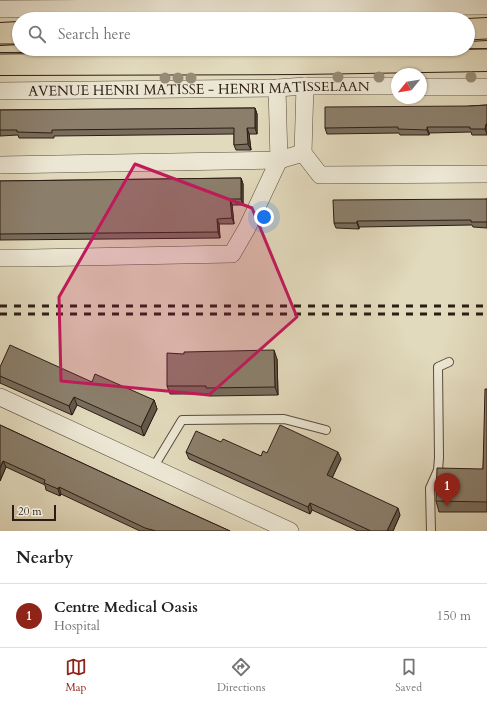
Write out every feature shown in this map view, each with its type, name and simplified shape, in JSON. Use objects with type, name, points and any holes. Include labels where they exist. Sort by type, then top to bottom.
[{"type":"main road","points":[[475,30],[487,29]]},
{"type":"main road","points":[[0,34],[12,33]]},
{"type":"main road","points":[[0,64],[301,63],[487,60]]},
{"type":"street","points":[[0,9],[487,6]]},
{"type":"street","points":[[304,86],[303,153],[320,176],[487,174]]},
{"type":"street","name":"AVENUE HENRI MATISSE - HENRI MATISSELAAN","points":[[0,91],[391,86]]},
{"type":"street","points":[[427,86],[487,87]]},
{"type":"street","points":[[0,258],[232,254],[247,228],[278,160],[277,88]]},
{"type":"street","points":[[0,165],[278,160],[303,153]]},
{"type":"street","points":[[0,397],[290,531]]},
{"type":"lane","points":[[431,531],[430,488],[438,470],[439,458],[438,367],[449,362]]},
{"type":"lane","points":[[153,468],[182,420],[284,418],[326,430]]},
{"type":"highlighted area","points":[[135,164],[252,208],[297,317],[209,395],[61,381],[59,297]]},
{"type":"building","points":[[487,105],[487,124],[485,129],[470,129],[470,127],[427,127],[427,130],[398,129],[398,127],[325,128],[325,107]]},
{"type":"building","points":[[255,108],[255,128],[247,128],[248,144],[234,145],[234,128],[52,130],[52,133],[0,130],[0,110]]},
{"type":"building","points":[[241,178],[241,199],[230,199],[232,218],[217,219],[218,232],[0,234],[0,181]]},
{"type":"building","points":[[487,199],[487,222],[471,222],[471,220],[357,221],[357,223],[334,223],[333,200]]},
{"type":"building","points":[[10,345],[92,382],[95,374],[154,400],[141,427],[74,397],[69,406],[0,376],[0,367]]},
{"type":"building","points":[[274,350],[275,387],[206,388],[206,386],[167,386],[167,353],[184,354],[184,352]]},
{"type":"building","points":[[485,389],[487,389],[487,502],[436,501],[437,468],[483,469]]},
{"type":"building","points":[[0,425],[230,531],[156,531],[145,528],[59,487],[58,489],[44,483],[45,480],[3,461],[0,468]]},
{"type":"building","points":[[280,425],[338,452],[327,475],[398,508],[387,531],[371,531],[310,503],[308,507],[186,452],[196,431],[221,442],[223,439],[261,456],[263,451],[267,453]]},
{"type":"tram line","points":[[475,40],[487,39]]},
{"type":"tram line","points":[[0,44],[12,44]]},
{"type":"tram line","points":[[475,49],[487,49]]},
{"type":"tram line","points":[[0,54],[12,54]]},
{"type":"railway","points":[[0,306],[487,306]]},
{"type":"railway","points":[[0,314],[487,314]]},
{"type":"place","name":"Centre Medical Oasis","points":[[447,506]]}]
